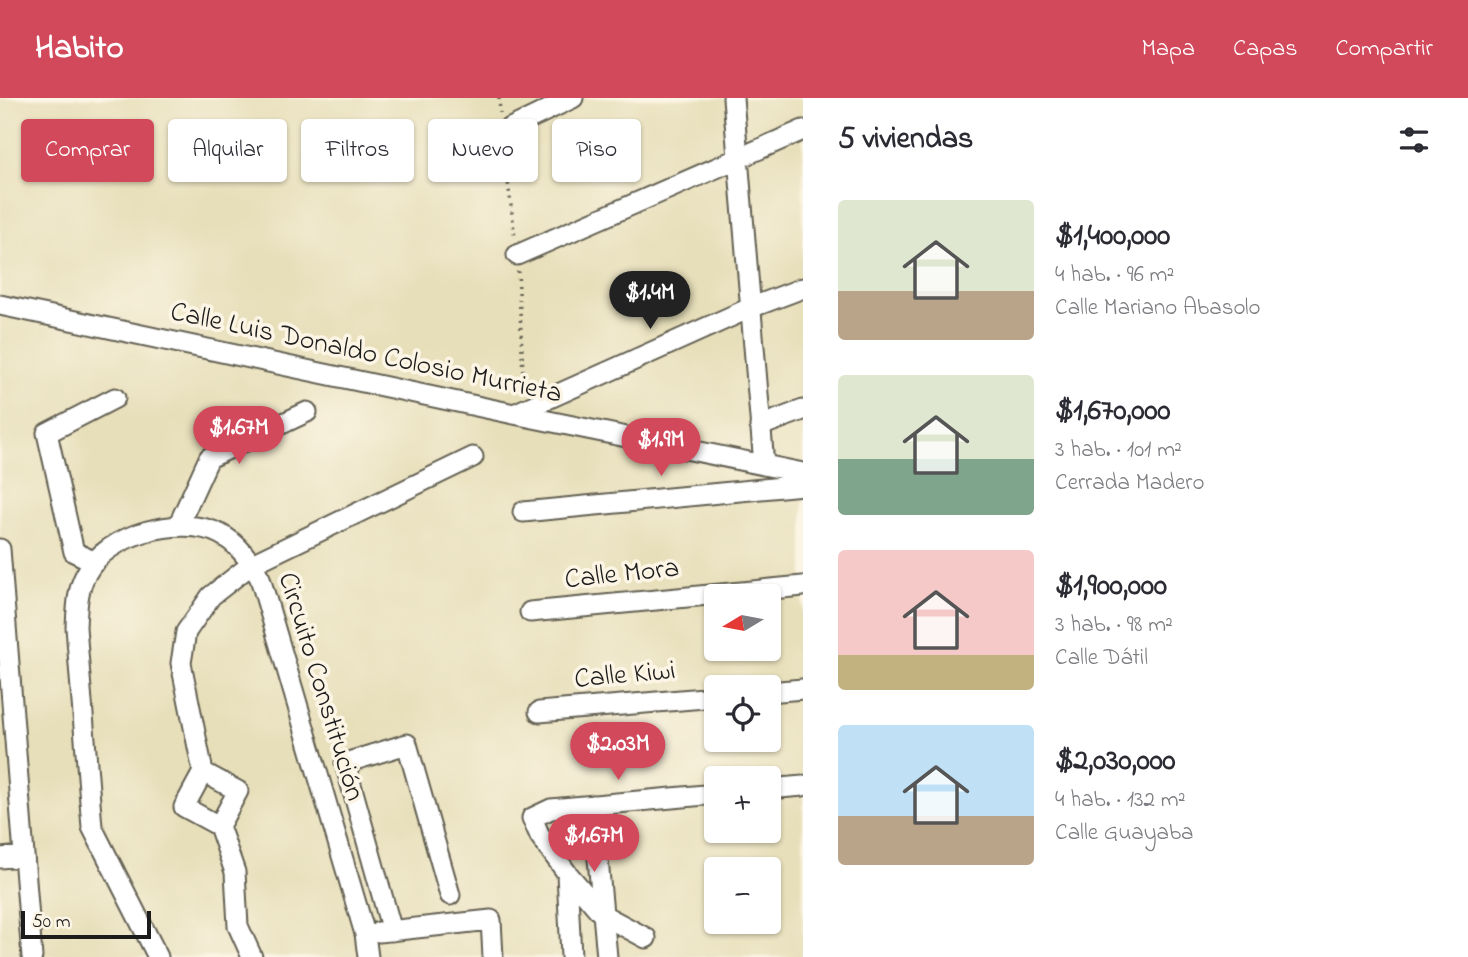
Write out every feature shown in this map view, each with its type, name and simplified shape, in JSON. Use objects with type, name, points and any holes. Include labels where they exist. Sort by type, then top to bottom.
[{"type":"street","points":[[529,119],[573,98]]},
{"type":"street","points":[[733,98],[764,465]]},
{"type":"street","points":[[517,256],[803,130]]},
{"type":"street","points":[[514,414],[750,308],[803,288]]},
{"type":"street","name":"Calle Luis Donaldo Colosio Murrieta","points":[[0,305],[803,473]]},
{"type":"street","points":[[94,562],[74,552],[47,433],[116,398]]},
{"type":"street","points":[[760,426],[803,411]]},
{"type":"street","points":[[178,526],[209,458],[307,412]]},
{"type":"street","points":[[252,957],[238,926],[235,872],[219,826],[184,807],[203,772],[181,663],[186,632],[211,596],[252,564],[472,457]]},
{"type":"street","points":[[523,512],[803,485]]},
{"type":"street","name":"Circuito Constitución","points":[[158,957],[92,827],[76,627],[78,598],[86,574],[94,562],[125,539],[142,532],[178,526],[194,526],[221,534],[237,547],[260,578],[365,934],[368,957]]},
{"type":"street","points":[[0,548],[7,724],[24,856],[32,957]]},
{"type":"street","name":"Calle Mora","points":[[530,612],[803,586]]},
{"type":"street","points":[[781,691],[803,689]]},
{"type":"street","name":"Calle Kiwi","points":[[539,712],[704,698]]},
{"type":"street","points":[[392,931],[345,763],[407,744],[454,893],[460,923]]},
{"type":"street","points":[[203,772],[237,791],[219,826]]},
{"type":"street","points":[[781,788],[803,786]]},
{"type":"street","points":[[646,938],[603,915],[567,873],[540,836],[532,818],[551,809],[704,795]]},
{"type":"street","points":[[593,805],[607,957]]},
{"type":"street","points":[[0,858],[24,856]]},
{"type":"street","points":[[567,873],[571,957]]},
{"type":"street","points":[[365,934],[491,920],[493,957]]}]
